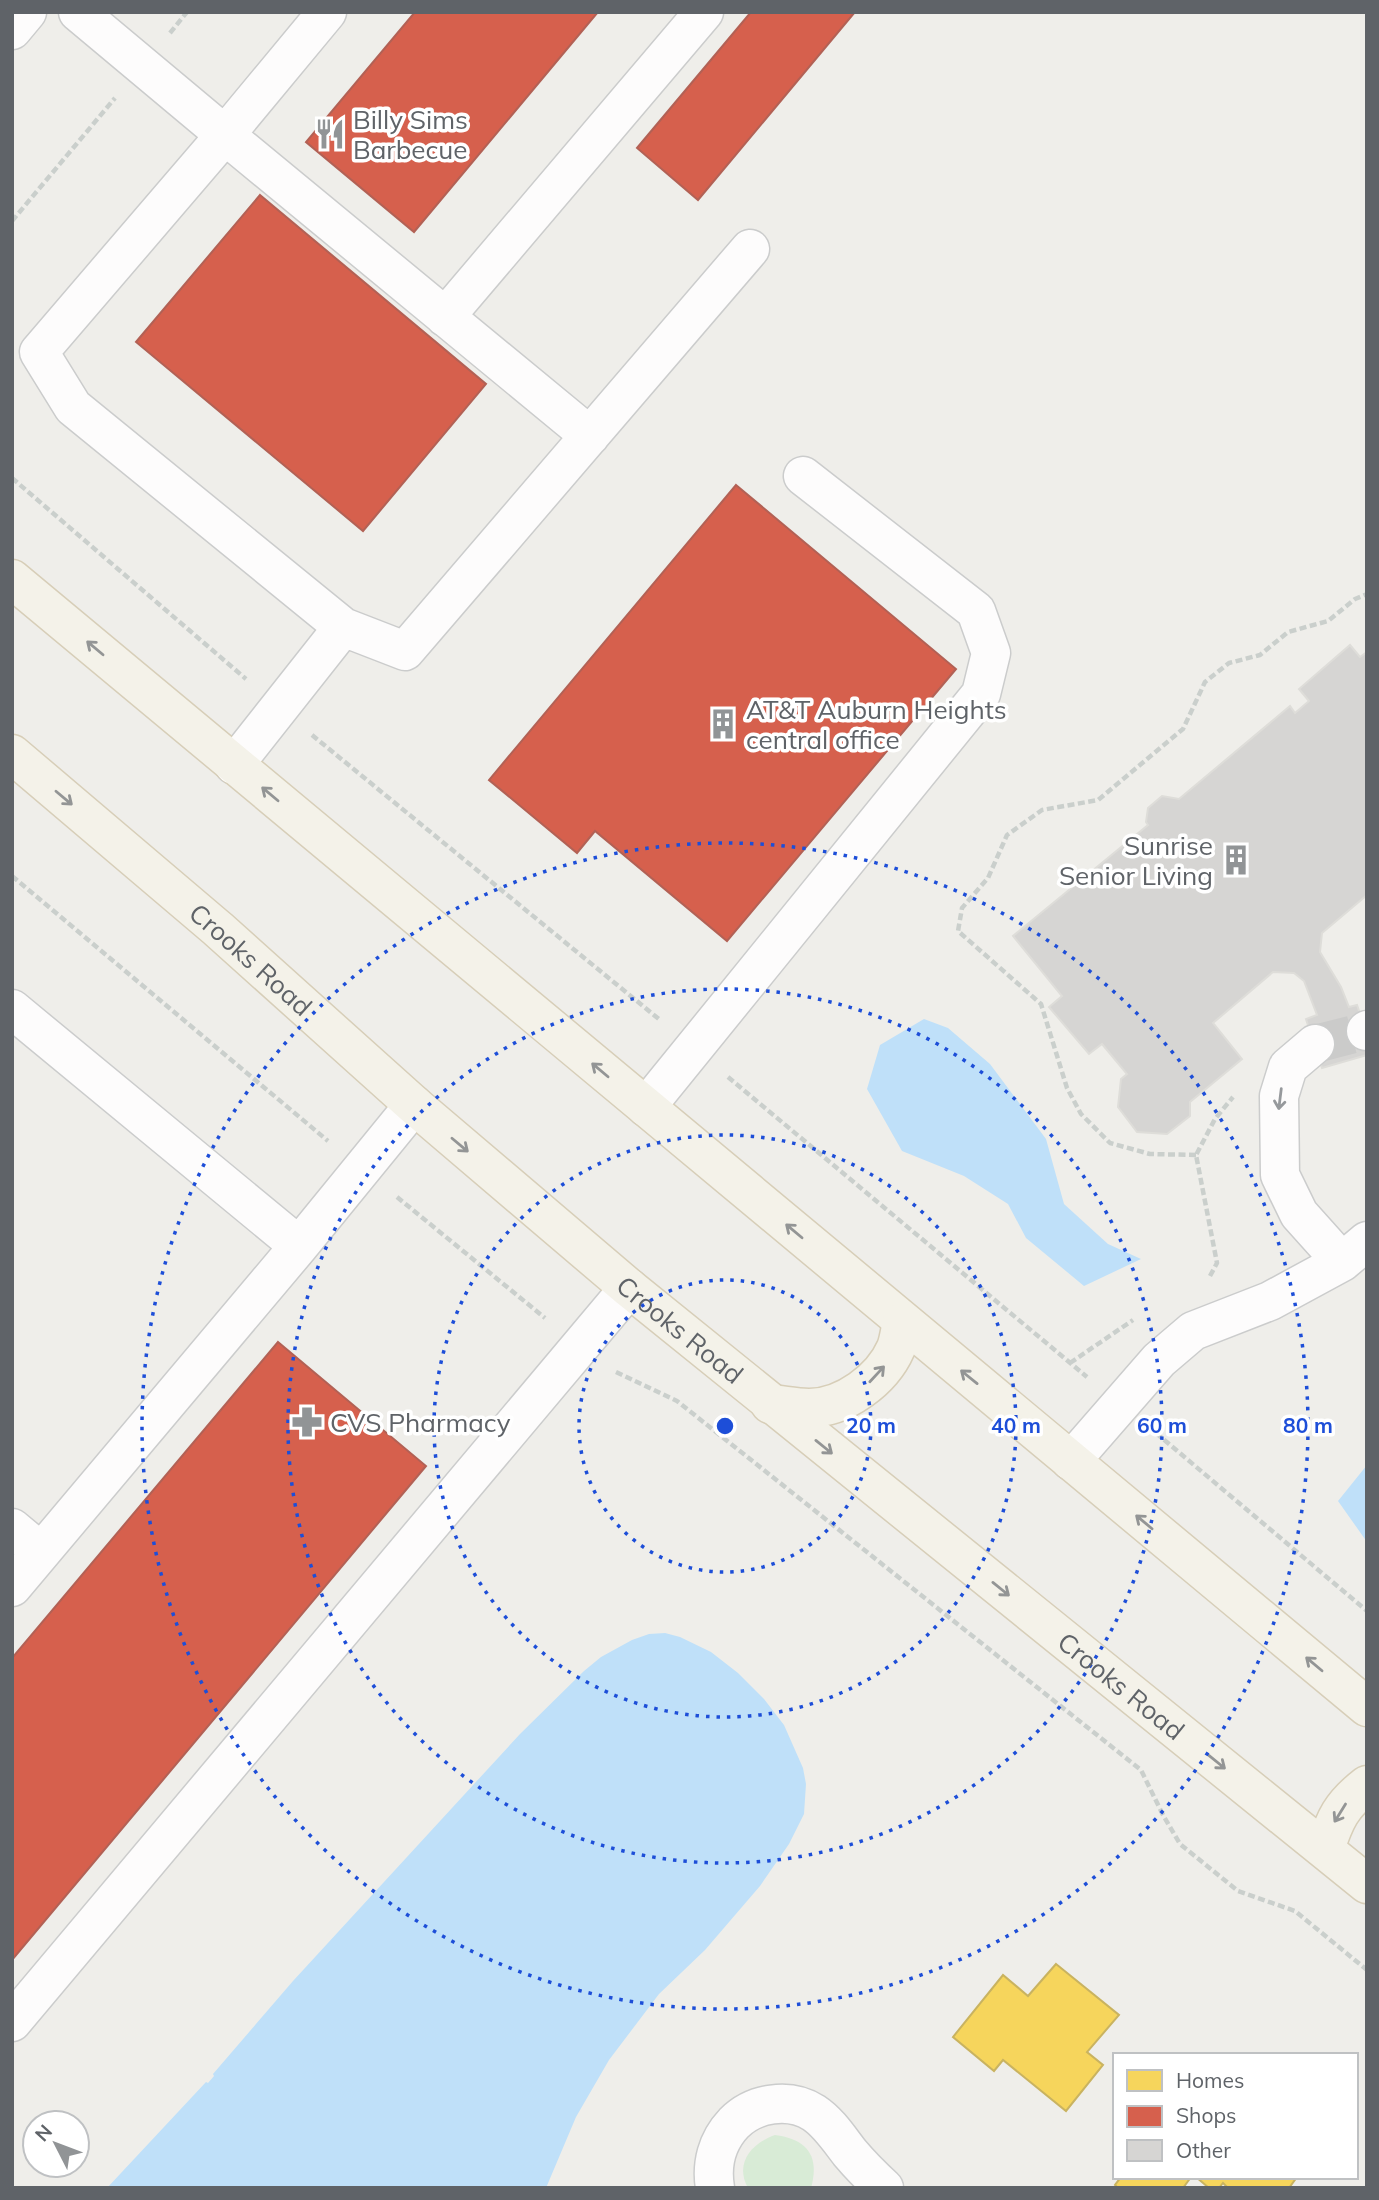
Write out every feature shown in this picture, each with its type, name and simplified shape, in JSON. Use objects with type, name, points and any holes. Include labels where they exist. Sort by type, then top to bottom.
[{"type":"main road","points":[[12,579],[1367,1707]]},
{"type":"main road","name":"Crooks Road","points":[[12,754],[218,929],[414,1105],[629,1288],[1367,1884]]},
{"type":"main road","points":[[771,1404],[810,1408],[835,1404],[860,1390],[881,1372],[895,1349],[902,1322]]},
{"type":"main road","points":[[1325,1850],[1334,1823],[1349,1798],[1367,1785]]},
{"type":"street","points":[[12,30],[27,12]]},
{"type":"street","points":[[78,12],[590,436]]},
{"type":"street","points":[[327,12],[39,352],[73,407],[343,627],[405,651],[750,249]]},
{"type":"street","points":[[445,317],[704,12]]},
{"type":"street","points":[[646,1107],[981,694],[991,653],[976,611],[803,476]]},
{"type":"street","points":[[234,765],[343,627]]},
{"type":"street","points":[[12,1009],[299,1246]]},
{"type":"street","points":[[1071,1461],[1159,1360],[1193,1331],[1270,1301],[1354,1252],[1299,1214],[1280,1175],[1279,1096],[1288,1067],[1314,1044]]},
{"type":"street","points":[[12,1587],[414,1105]]},
{"type":"street","points":[[12,2022],[629,1288]]},
{"type":"street","points":[[12,1528],[41,1552]]},
{"type":"street","points":[[715,2188],[713,2176],[716,2152],[726,2132],[756,2108],[776,2104],[797,2106],[812,2112],[826,2123],[860,2165],[884,2188]]},
{"type":"path","points":[[163,41],[187,12]]},
{"type":"path","points":[[12,221],[118,95]]},
{"type":"path","points":[[12,478],[239,673]]},
{"type":"path","points":[[1209,1279],[1217,1263],[1196,1155],[1150,1154],[1110,1143],[1081,1114],[1066,1088],[1041,1004],[958,931],[962,908],[988,878],[1007,835],[1042,810],[1098,800],[1183,729],[1205,682],[1229,663],[1259,655],[1288,632],[1328,621],[1355,599],[1367,594]]},
{"type":"path","points":[[12,876],[334,1146]]},
{"type":"path","points":[[392,1193],[541,1314]]},
{"type":"path","points":[[1070,1363],[1139,1315]]},
{"type":"path","points":[[608,1368],[677,1401],[1141,1770],[1180,1844],[1238,1891],[1295,1911],[1367,1970]]},
{"type":"path","points":[[1157,1434],[1367,1611]]},
{"type":"green space","points":[[775,2135],[795,2140],[808,2151],[814,2167],[811,2188],[748,2188],[744,2179],[744,2162],[759,2143]]},
{"type":"water","points":[[924,1019],[948,1028],[990,1064],[1046,1139],[1064,1204],[1108,1244],[1141,1259],[1084,1286],[1026,1238],[1008,1204],[964,1176],[902,1151],[867,1089],[880,1045]]},
{"type":"water","points":[[1367,1465],[1367,1542],[1338,1501]]},
{"type":"water","points":[[665,1633],[711,1652],[738,1673],[764,1699],[784,1725],[803,1768],[806,1784],[804,1814],[789,1844],[760,1886],[705,1950],[659,1994],[609,2060],[576,2117],[546,2188],[107,2188],[206,2082],[208,2083],[293,1981],[520,1734],[601,1657],[632,1640],[649,1634]]},
{"type":"building: Homes","points":[[1056,1964],[1119,2015],[1087,2052],[1103,2065],[1066,2111],[1003,2060],[994,2071],[953,2037],[1003,1975],[1028,1996]]},
{"type":"building: Homes","points":[[1120,2179],[1190,2179],[1183,2188],[1118,2188],[1115,2185]]},
{"type":"building: Homes","points":[[1198,2179],[1296,2179],[1289,2188],[1228,2188],[1223,2183],[1219,2188],[1209,2188]]},
{"type":"building: Shops","points":[[415,12],[598,12],[414,232],[306,142]]},
{"type":"building: Shops","points":[[751,12],[855,12],[698,200],[637,148]]},
{"type":"building: Shops","points":[[260,195],[486,384],[363,531],[136,342]]},
{"type":"building: Shops","name":"AT&T Auburn Heights central office","points":[[736,485],[956,669],[727,941],[595,831],[577,853],[489,780]]},
{"type":"building: Shops","points":[[278,1342],[426,1466],[12,1960],[12,1658]]},
{"type":"building: Other","name":"Sunrise Senior Living","points":[[1350,645],[1360,657],[1367,652],[1367,895],[1322,933],[1320,952],[1341,987],[1349,1007],[1357,1005],[1367,1034],[1367,1055],[1322,1068],[1306,1019],[1317,1015],[1304,981],[1294,973],[1273,972],[1213,1023],[1242,1059],[1190,1102],[1190,1116],[1167,1134],[1137,1132],[1118,1107],[1121,1079],[1127,1074],[1102,1044],[1089,1054],[1049,1007],[1062,996],[1013,936],[1148,825],[1148,808],[1162,796],[1179,799],[1290,706],[1295,713],[1309,701],[1299,689]]},
{"type":"tunnel","points":[[1315,1044],[1366,1031]]},
{"type":"place","name":"Billy Sims Barbecue","points":[[330,134]]},
{"type":"place","name":"AT&T Auburn Heights central office","points":[[723,724]]},
{"type":"place","name":"Sunrise Senior Living","points":[[1236,860]]},
{"type":"place","name":"CVS Pharmacy","points":[[307,1422]]}]
